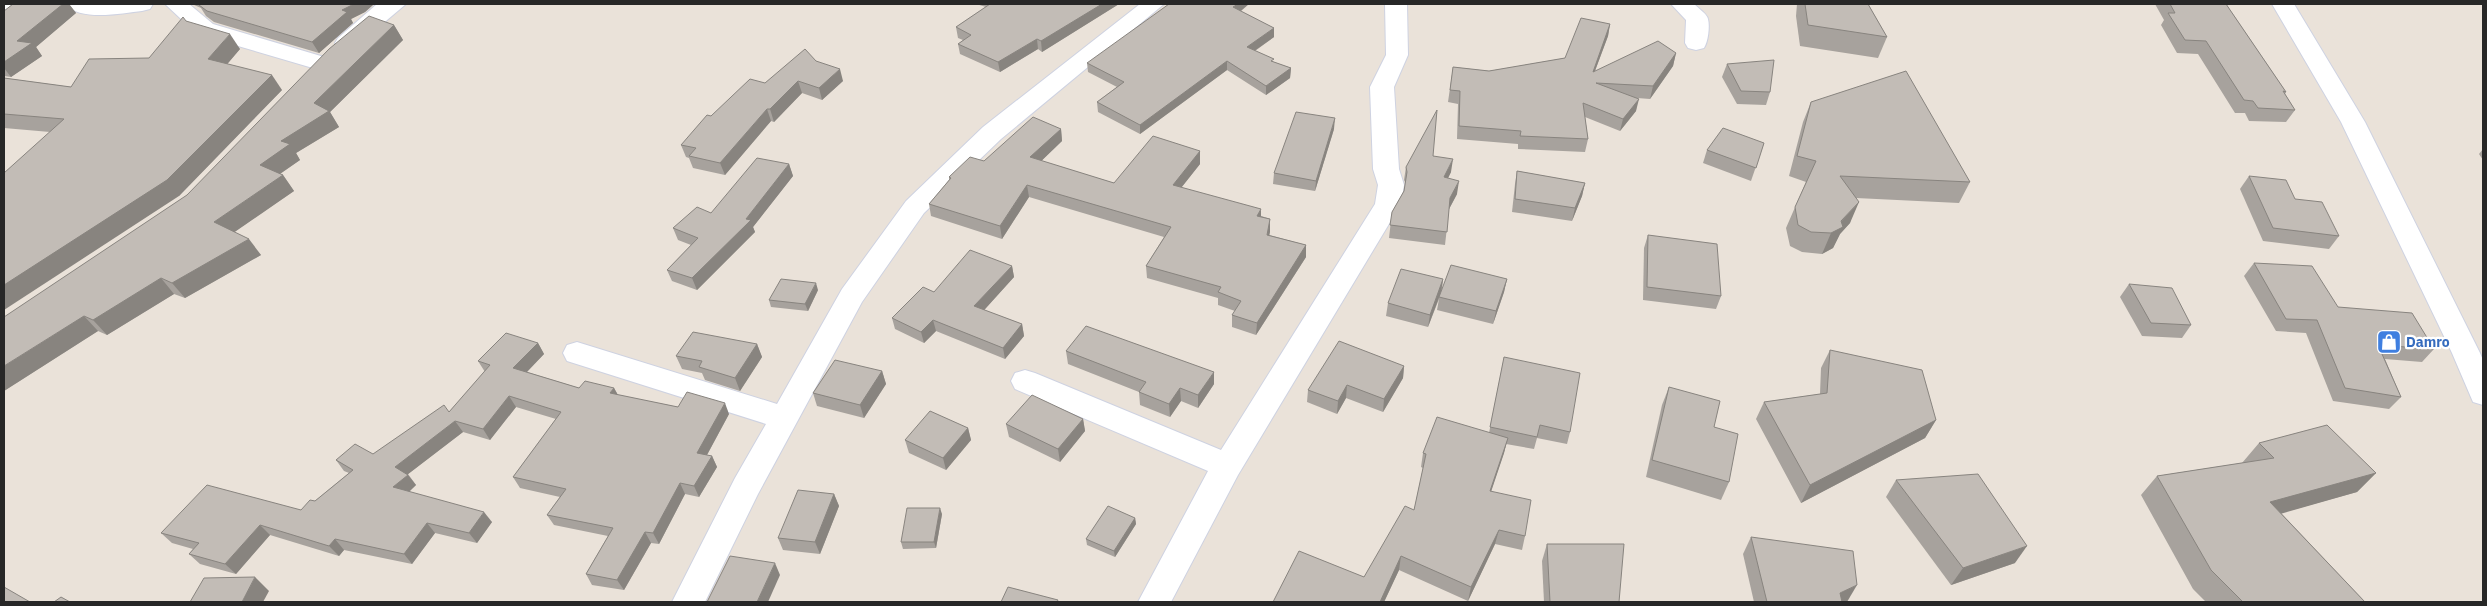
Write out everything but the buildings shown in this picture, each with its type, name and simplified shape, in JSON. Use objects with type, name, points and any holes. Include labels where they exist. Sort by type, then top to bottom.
[{"type":"street","points":[[4,11],[9,4]]},
{"type":"street","points":[[77,4],[93,9],[142,4]]},
{"type":"street","points":[[176,4],[205,28],[323,64]]},
{"type":"street","points":[[302,85],[385,9],[395,4]]},
{"type":"street","points":[[688,602],[746,487],[852,296],[915,207],[992,133],[1153,4]]},
{"type":"street","points":[[1154,602],[1227,466],[1388,204],[1391,185],[1386,169],[1382,87],[1397,55],[1396,4]]},
{"type":"street","points":[[1682,4],[1697,18],[1696,42]]},
{"type":"street","points":[[2283,4],[2353,122],[2466,353],[2483,394]]},
{"type":"street","points":[[577,353],[784,418]]},
{"type":"street","points":[[1025,381],[1227,466]]},
{"type":"place","name":"Damro","points":[[2389,342]]}]
